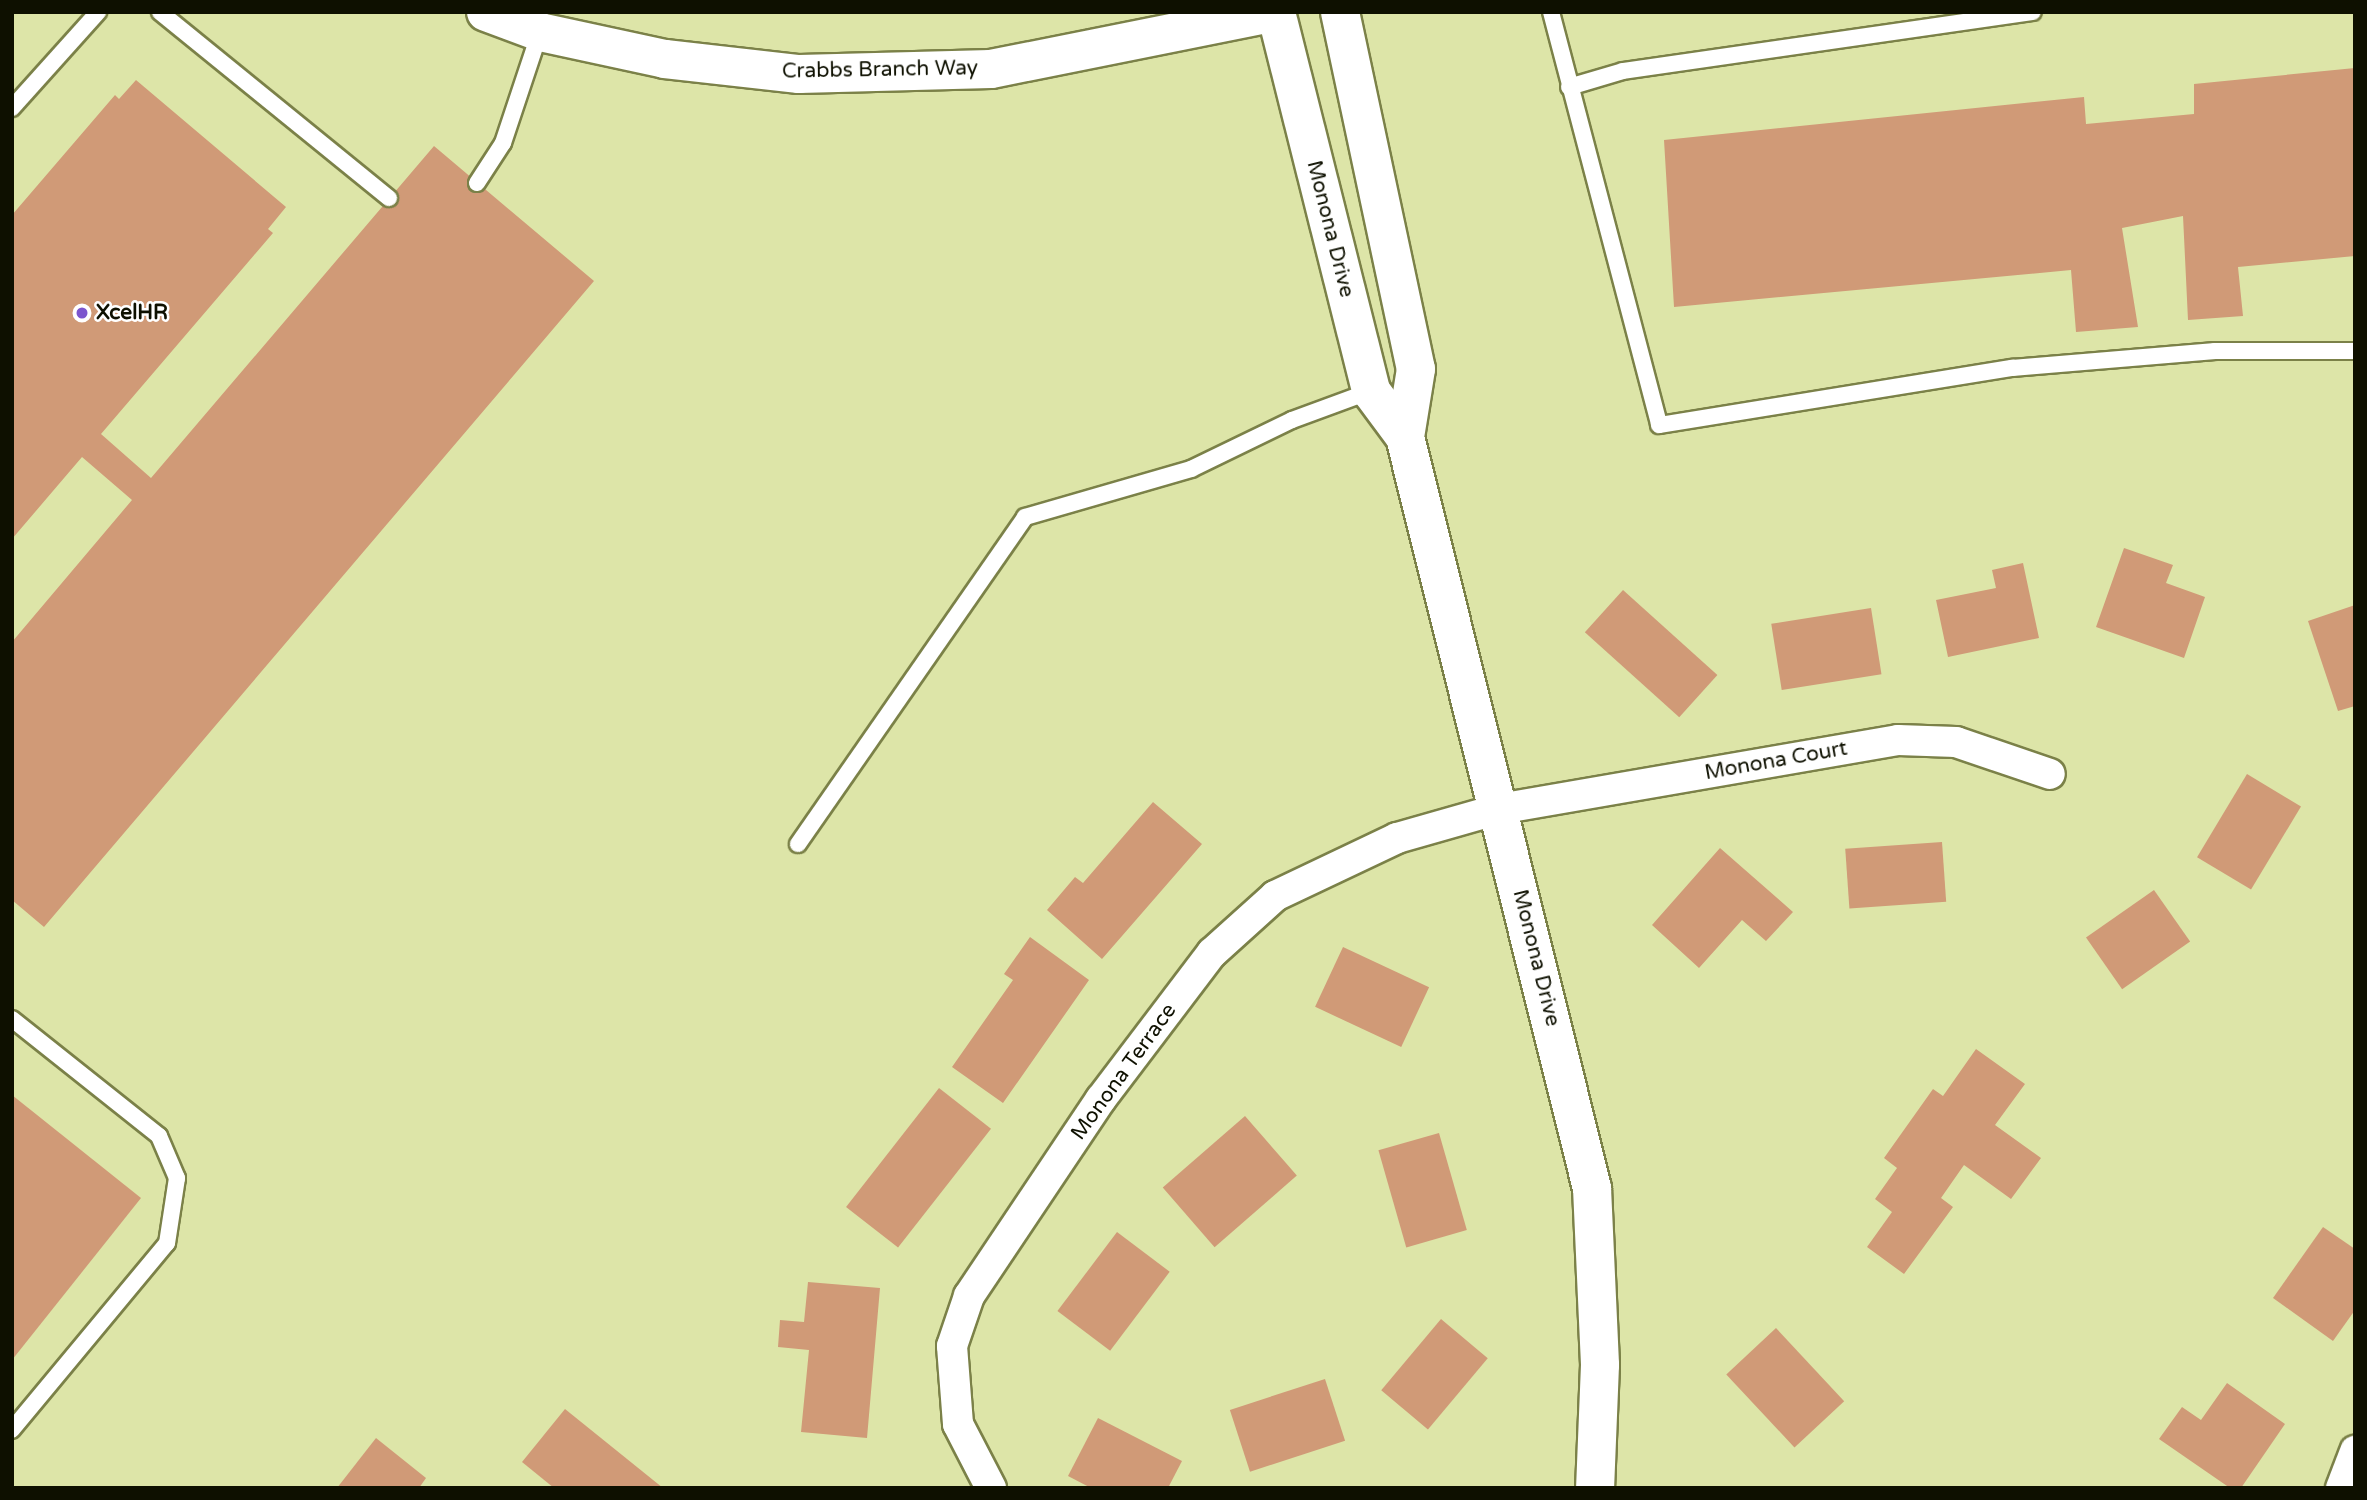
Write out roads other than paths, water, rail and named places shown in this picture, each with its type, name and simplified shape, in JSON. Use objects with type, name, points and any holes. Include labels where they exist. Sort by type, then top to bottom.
[{"type":"street","name":"Crabbs Branch Way","points":[[485,12],[540,32],[665,59],[840,73],[991,69],[1276,12]]},
{"type":"street","name":"Monona Drive","points":[[1276,12],[1371,391],[1405,437],[1592,1188],[1600,1365],[1595,1488]]},
{"type":"street","name":"Monona Drive","points":[[1340,12],[1416,369],[1405,437]]},
{"type":"street","name":"Monona Court","points":[[1499,809],[1898,740],[1956,742],[2050,774]]},
{"type":"street","name":"Monona Terrace","points":[[991,1488],[958,1424],[952,1346],[969,1296],[1101,1099],[1212,953],[1275,896],[1397,838],[1499,809]]},
{"type":"street","points":[[2341,1488],[2355,1451]]},
{"type":"lane","points":[[12,108],[98,12]]},
{"type":"lane","points":[[160,12],[390,198]]},
{"type":"lane","points":[[1551,12],[1659,425],[2012,368],[2215,351],[2355,351]]},
{"type":"lane","points":[[1570,87],[1623,71],[2033,12]]},
{"type":"lane","points":[[477,183],[503,143],[540,32]]},
{"type":"lane","points":[[797,844],[1025,517],[1191,469],[1292,420],[1371,391]]},
{"type":"lane","points":[[12,1019],[159,1136],[177,1178],[167,1243],[12,1430]]},
{"type":"place","name":"XcelHR","points":[[82,313]]}]
